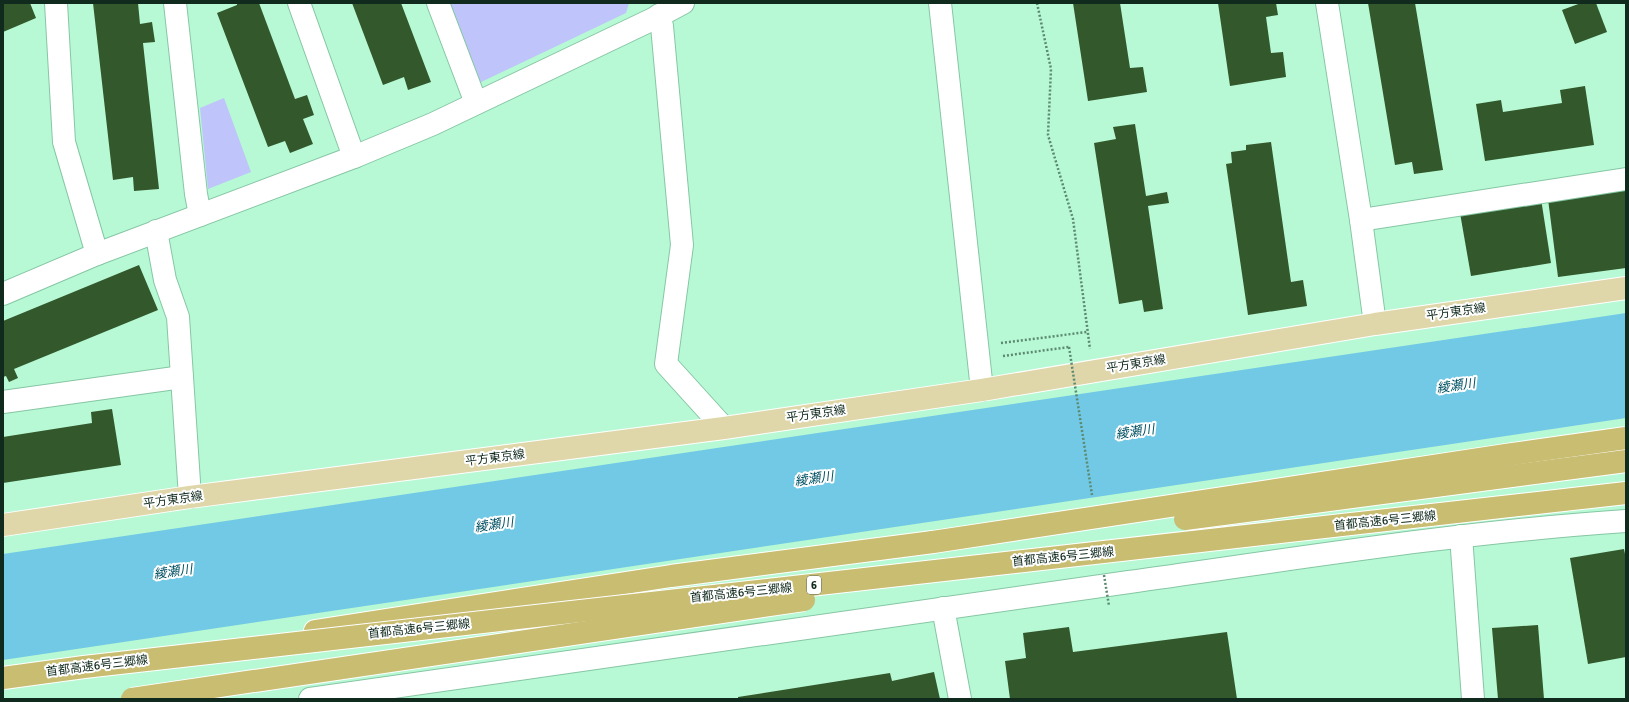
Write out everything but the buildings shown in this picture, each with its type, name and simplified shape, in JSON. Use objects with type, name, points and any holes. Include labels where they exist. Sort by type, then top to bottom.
[{"type":"highway","points":[[84,667],[671,576],[933,542],[1626,438]]},
{"type":"highway","points":[[933,542],[1132,526],[1626,460]]},
{"type":"highway","name":"首都高速6号三郷線","points":[[3,678],[84,667],[1626,492]]},
{"type":"highway","name":"首都高速6号三郷線","points":[[132,699],[1023,568],[1626,492]]},
{"type":"main road","name":"平方東京線","points":[[3,525],[190,497],[724,428],[982,390],[1374,324],[1626,288]]},
{"type":"street","points":[[56,3],[64,142],[97,254]]},
{"type":"street","points":[[175,3],[195,187],[200,215]]},
{"type":"street","points":[[299,3],[354,157]]},
{"type":"street","points":[[438,3],[476,103]]},
{"type":"street","points":[[3,294],[97,254],[354,157],[433,124],[652,13],[683,3]]},
{"type":"street","points":[[940,3],[982,390]]},
{"type":"street","points":[[1327,3],[1360,220],[1374,324]]},
{"type":"street","points":[[652,13],[662,26],[682,245],[666,364],[724,428]]},
{"type":"street","points":[[1360,220],[1626,179]]},
{"type":"street","points":[[156,231],[166,280],[178,317],[190,497]]},
{"type":"street","points":[[3,402],[182,377]]},
{"type":"street","points":[[310,699],[943,608],[1461,536],[1559,525],[1626,521]]},
{"type":"street","points":[[1461,536],[1473,699]]},
{"type":"street","points":[[943,608],[960,699]]},
{"type":"path","points":[[1037,3],[1051,69],[1048,135],[1073,219],[1093,371]]},
{"type":"path","points":[[1000,346],[1002,342],[1087,332]]},
{"type":"path","points":[[998,350],[1003,356],[1069,347],[1092,496]]},
{"type":"path","points":[[1103,567],[1109,606]]},
{"type":"shaded area","points":[[449,3],[629,3],[626,13],[479,83]]},
{"type":"shaded area","points":[[224,98],[251,172],[208,189],[200,108]]},
{"type":"water","name":"綾瀬川","points":[[1626,313],[1626,418],[3,660],[3,554]]}]
